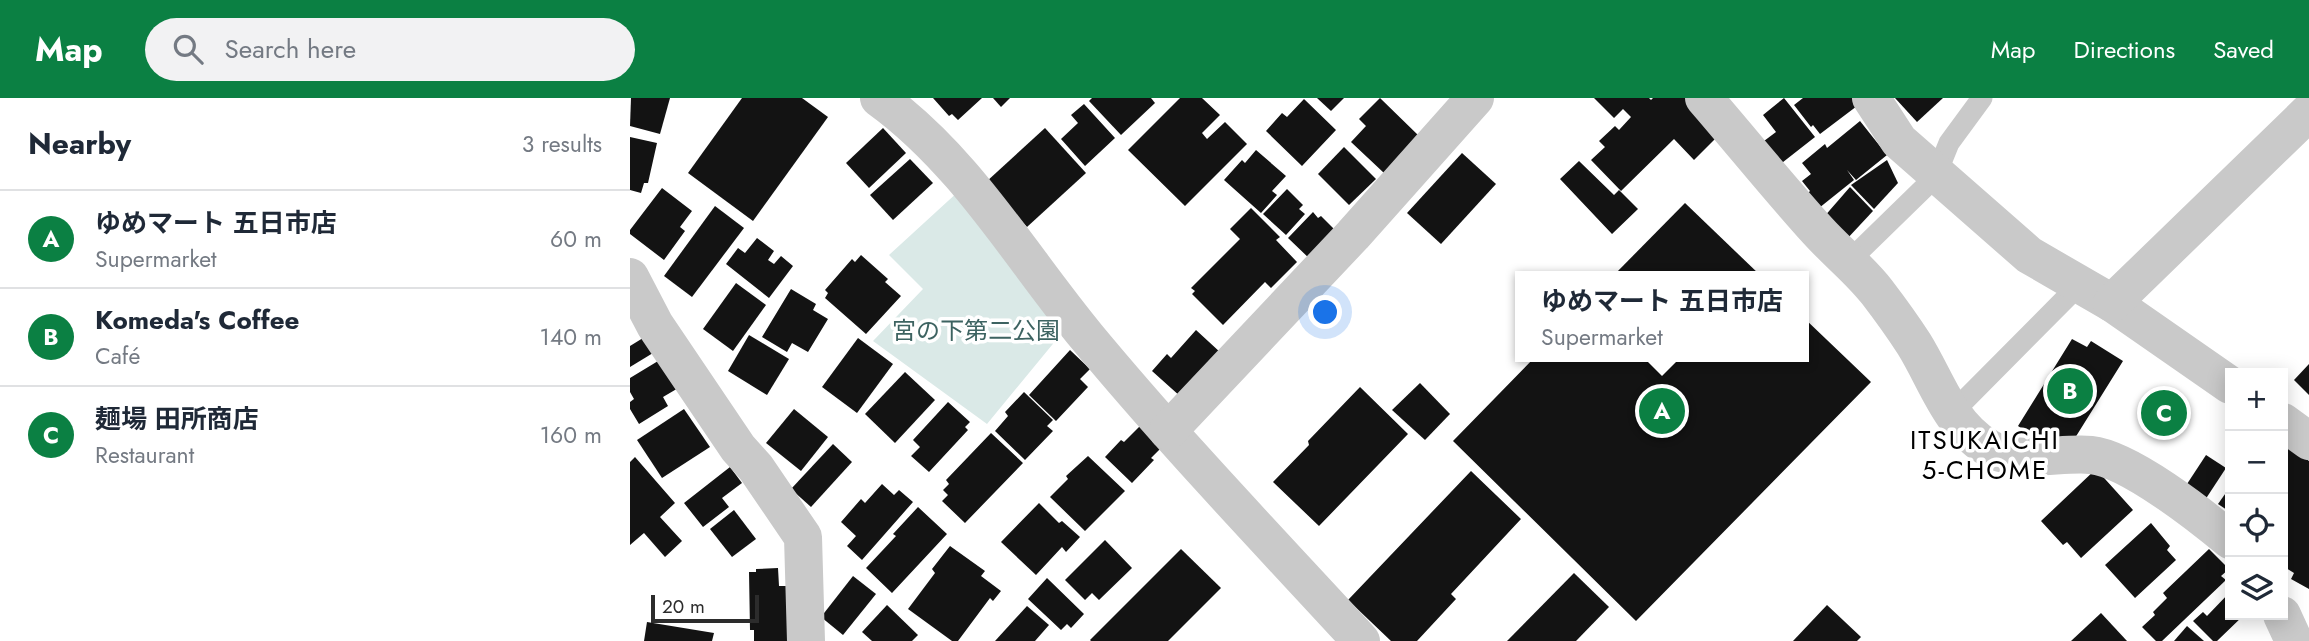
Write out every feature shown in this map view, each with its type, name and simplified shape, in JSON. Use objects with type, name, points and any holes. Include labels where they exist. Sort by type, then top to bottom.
[{"type":"street","points":[[879,98],[927,137],[963,176],[1086,336],[1168,431],[1361,641]]},
{"type":"street","points":[[1168,431],[1353,235],[1475,98]]},
{"type":"street","points":[[1704,98],[1818,232],[1875,290],[1915,345],[1951,414],[1964,430],[1989,449],[2016,456],[2092,455],[2117,461],[2225,536]]},
{"type":"street","points":[[1871,98],[1899,141],[2029,255],[2112,303],[2225,382]]},
{"type":"street","points":[[2112,303],[2309,112]]},
{"type":"street","points":[[630,277],[655,325],[738,448],[756,468],[803,537],[806,641]]},
{"type":"street","points":[[2288,426],[2309,441]]},
{"type":"street","points":[[2284,620],[2294,641]]},
{"type":"lane","points":[[1848,262],[1936,175],[1949,143],[1982,98]]},
{"type":"lane","points":[[1951,414],[2080,284]]},
{"type":"green space","name":"宮の下第二公園","points":[[960,190],[1066,328],[987,424],[873,341],[923,289],[889,255]]},
{"type":"building","points":[[631,98],[670,98],[660,134],[630,126]]},
{"type":"building","points":[[742,98],[802,98],[828,117],[753,221],[688,173]]},
{"type":"building","points":[[933,98],[982,98],[958,120],[952,114],[949,116]]},
{"type":"building","points":[[993,98],[1010,98],[1001,107]]},
{"type":"building","points":[[1092,98],[1151,98],[1155,103],[1121,135],[1089,101]]},
{"type":"building","points":[[1180,98],[1202,98],[1220,115],[1202,133],[1207,139],[1225,122],[1247,144],[1185,206],[1128,150]]},
{"type":"building","points":[[1317,98],[1344,98],[1331,111]]},
{"type":"building","points":[[1380,98],[1419,136],[1384,173],[1351,142],[1366,126],[1359,119]]},
{"type":"building","points":[[1594,98],[1688,98],[1722,132],[1694,160],[1674,139],[1621,191],[1591,160],[1605,147],[1599,141],[1615,126],[1619,130],[1631,117],[1623,109],[1614,118]]},
{"type":"building","points":[[1784,98],[1815,137],[1778,166],[1760,144],[1776,132],[1763,115]]},
{"type":"building","points":[[1803,98],[1852,98],[1857,106],[1820,134],[1794,105]]},
{"type":"building","points":[[1895,98],[1943,98],[1917,122]]},
{"type":"building","points":[[1304,99],[1336,130],[1302,166],[1266,131],[1282,113],[1287,117]]},
{"type":"building","points":[[1084,104],[1115,138],[1085,166],[1061,139],[1078,123],[1071,115]]},
{"type":"building","points":[[1860,121],[1887,155],[1856,180],[1847,170],[1854,180],[1814,212],[1803,198],[1810,191],[1802,181],[1811,174],[1802,163],[1825,144],[1827,148]]},
{"type":"building","points":[[883,128],[906,153],[869,188],[846,163]]},
{"type":"building","points":[[1045,128],[1086,173],[1027,227],[986,182]]},
{"type":"building","points":[[630,137],[657,143],[648,183],[644,183],[641,193],[630,190]]},
{"type":"building","points":[[1344,147],[1376,179],[1349,205],[1318,174]]},
{"type":"building","points":[[1256,150],[1286,176],[1272,191],[1277,195],[1261,213],[1224,180],[1242,160],[1245,163]]},
{"type":"building","points":[[1462,153],[1496,184],[1441,244],[1407,213]]},
{"type":"building","points":[[910,159],[933,183],[893,220],[870,195]]},
{"type":"building","points":[[1887,160],[1898,183],[1874,209],[1851,185]]},
{"type":"building","points":[[1579,161],[1614,195],[1619,190],[1638,209],[1612,234],[1560,179]]},
{"type":"building","points":[[1850,187],[1873,211],[1846,240],[1823,218]]},
{"type":"building","points":[[662,188],[692,211],[680,227],[685,231],[664,260],[630,234],[630,230]]},
{"type":"building","points":[[1287,189],[1303,205],[1299,209],[1305,214],[1286,235],[1263,214]]},
{"type":"building","points":[[1685,203],[1756,271],[1618,271]]},
{"type":"building","points":[[715,206],[744,228],[692,297],[664,276]]},
{"type":"building","points":[[1251,208],[1280,237],[1276,240],[1297,262],[1271,288],[1265,282],[1223,325],[1192,294],[1195,291],[1191,288],[1240,239],[1230,229]]},
{"type":"building","points":[[1313,212],[1338,233],[1312,261],[1288,238]]},
{"type":"building","points":[[757,238],[774,251],[768,260],[774,264],[781,256],[793,266],[769,298],[726,264],[738,248],[745,253]]},
{"type":"building","points":[[861,255],[888,279],[885,282],[901,296],[866,334],[825,298],[828,293],[825,290],[852,259],[855,262]]},
{"type":"building","points":[[736,283],[766,305],[733,351],[703,329]]},
{"type":"building","points":[[791,289],[816,304],[813,310],[828,319],[808,352],[792,343],[787,352],[762,337]]},
{"type":"building","points":[[1809,323],[1871,382],[1636,621],[1453,441],[1530,362],[1809,362]]},
{"type":"building","points":[[1196,330],[1221,353],[1181,397],[1152,371],[1167,354],[1171,358]]},
{"type":"building","points":[[749,335],[789,359],[767,395],[728,371]]},
{"type":"building","points":[[643,338],[653,353],[630,367],[630,346]]},
{"type":"building","points":[[858,338],[893,364],[857,413],[822,387]]},
{"type":"building","points":[[2072,339],[2087,347],[2091,341],[2123,361],[2070,446],[2053,444],[2038,434],[2036,438],[2018,426]]},
{"type":"building","points":[[1070,350],[1090,369],[1080,379],[1088,387],[1056,421],[1029,395]]},
{"type":"building","points":[[663,358],[680,387],[663,397],[668,406],[639,424],[630,409],[630,402],[634,399],[630,392],[630,378]]},
{"type":"building","points":[[2309,364],[2309,395],[2294,380]]},
{"type":"building","points":[[905,372],[935,400],[895,443],[865,414]]},
{"type":"building","points":[[1420,383],[1450,414],[1425,440],[1392,410]]},
{"type":"building","points":[[1360,387],[1408,434],[1319,526],[1273,482]]},
{"type":"building","points":[[1024,392],[1053,420],[1047,426],[1053,431],[1025,460],[995,431],[1008,416],[1005,412]]},
{"type":"building","points":[[948,402],[970,422],[965,427],[968,430],[929,472],[911,456],[920,447],[913,440]]},
{"type":"building","points":[[684,409],[710,447],[662,478],[637,440]]},
{"type":"building","points":[[794,409],[828,437],[801,471],[766,443]]},
{"type":"building","points":[[1141,425],[1163,446],[1132,483],[1105,457]]},
{"type":"building","points":[[991,433],[1023,463],[965,523],[942,501],[948,495],[943,490],[949,484],[946,480]]},
{"type":"building","points":[[833,444],[852,462],[811,507],[791,489]]},
{"type":"building","points":[[2288,446],[2309,461],[2309,589],[2291,579],[2294,573],[2288,569]]},
{"type":"building","points":[[2206,455],[2225,467],[2205,500],[2185,487]]},
{"type":"building","points":[[1088,456],[1125,491],[1085,531],[1050,497],[1068,479],[1066,476]]},
{"type":"building","points":[[635,457],[675,503],[660,517],[682,541],[665,557],[644,533],[630,545],[630,462]]},
{"type":"building","points":[[730,467],[742,483],[722,498],[729,507],[703,527],[684,503]]},
{"type":"building","points":[[2096,469],[2133,510],[2081,558],[2067,542],[2063,545],[2041,521]]},
{"type":"building","points":[[1471,471],[1521,519],[1451,594],[1456,599],[1417,641],[1391,641],[1348,600]]},
{"type":"building","points":[[882,484],[894,495],[899,490],[913,502],[862,560],[847,546],[856,536],[841,522],[861,499],[865,503]]},
{"type":"building","points":[[2225,494],[2225,509],[2218,504]]},
{"type":"building","points":[[1039,503],[1059,523],[1062,521],[1080,537],[1066,552],[1062,547],[1036,575],[1001,542]]},
{"type":"building","points":[[918,507],[947,534],[892,593],[866,568]]},
{"type":"building","points":[[734,510],[756,539],[732,557],[710,529]]},
{"type":"building","points":[[2151,523],[2170,546],[2167,550],[2176,560],[2135,598],[2105,565]]},
{"type":"building","points":[[1105,540],[1132,568],[1099,600],[1092,593],[1085,600],[1065,580]]},
{"type":"building","points":[[950,546],[985,571],[981,576],[1001,591],[993,601],[990,598],[958,641],[952,641],[908,609],[935,573],[932,569]]},
{"type":"building","points":[[1181,549],[1221,588],[1168,641],[1091,641],[1090,640]]},
{"type":"building","points":[[2209,549],[2225,565],[2225,572],[2221,576],[2225,581],[2162,641],[2156,641],[2142,627],[2167,598],[2163,593]]},
{"type":"building","points":[[778,568],[779,586],[790,586],[796,641],[754,641],[754,630],[750,630],[749,572]]},
{"type":"building","points":[[1574,573],[1609,607],[1576,641],[1507,641]]},
{"type":"building","points":[[853,576],[876,594],[843,635],[821,617]]},
{"type":"building","points":[[1047,578],[1084,614],[1071,628],[1067,624],[1061,630],[1028,599]]},
{"type":"building","points":[[2225,597],[2225,620],[2239,620],[2217,641],[2213,641],[2193,621],[2203,612],[2207,616]]},
{"type":"building","points":[[887,605],[918,635],[912,641],[872,641],[862,632]]},
{"type":"building","points":[[1827,605],[1861,637],[1857,641],[1793,641]]},
{"type":"building","points":[[1027,606],[1049,625],[1035,641],[995,641]]},
{"type":"building","points":[[2101,613],[2127,641],[2071,641]]},
{"type":"building","points":[[647,622],[714,633],[712,641],[644,641]]},
{"type":"building","points":[[2187,626],[2204,641],[2174,641]]},
{"type":"place","name":"Komeda's Coffee","points":[[2070,391]]},
{"type":"place","name":"ゆめマート 五日市店","points":[[1662,411]]},
{"type":"place","name":"麺場 田所商店","points":[[2164,413]]},
{"type":"district","name":"ITSUKAICHI 5-CHOME","points":[[1985,455]]}]
